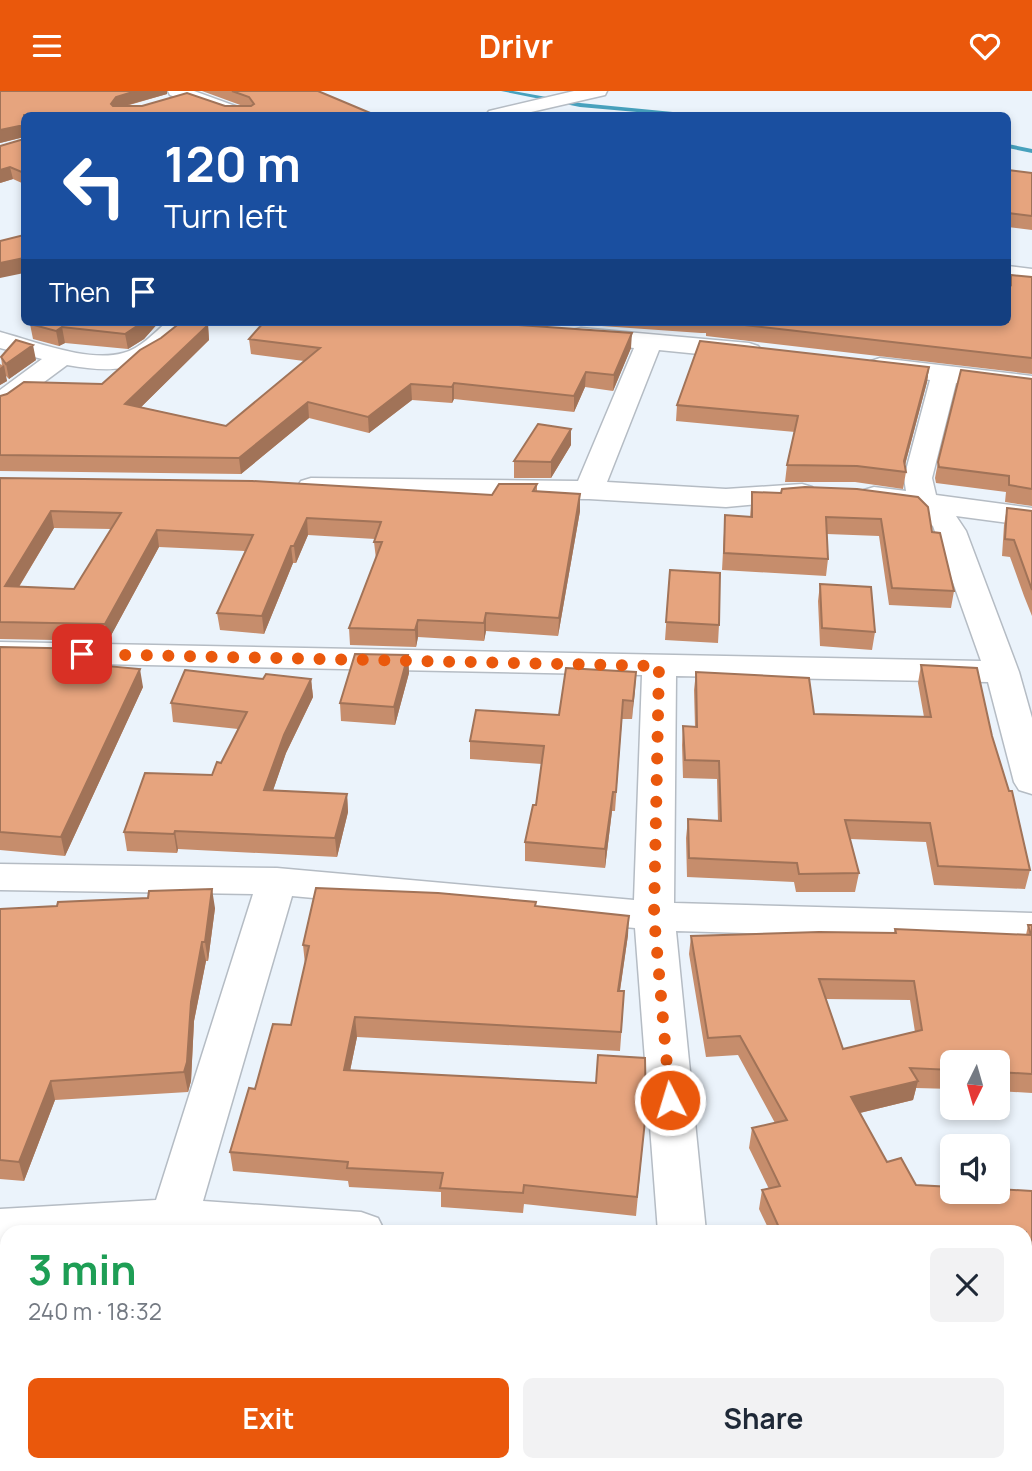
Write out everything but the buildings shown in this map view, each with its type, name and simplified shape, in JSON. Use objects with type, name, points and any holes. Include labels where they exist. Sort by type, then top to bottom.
[{"type":"street","points":[[508,112],[598,91]]},
{"type":"street","points":[[176,97],[231,112]]},
{"type":"street","points":[[1011,273],[1032,276]]},
{"type":"street","points":[[0,340],[62,357],[125,361],[136,358],[177,326]]},
{"type":"street","points":[[555,333],[767,346]]},
{"type":"street","points":[[589,490],[650,340]]},
{"type":"street","points":[[0,402],[62,357]]},
{"type":"street","points":[[853,363],[1032,384]]},
{"type":"street","points":[[946,374],[918,478],[922,502],[945,521],[951,530],[1002,672],[1032,782]]},
{"type":"street","points":[[287,487],[589,490],[726,498],[836,493],[1032,517]]},
{"type":"street","points":[[0,652],[1002,672]]},
{"type":"street","points":[[659,666],[654,916],[681,1225]]},
{"type":"street","points":[[0,877],[277,881],[654,916],[1032,927]]},
{"type":"street","points":[[171,1225],[277,881]]},
{"type":"waterway","points":[[504,91],[580,105],[652,112]]},
{"type":"waterway","points":[[1011,147],[1032,151]]},
{"type":"route","points":[[82,654],[659,666],[654,916],[670,1100]]}]
